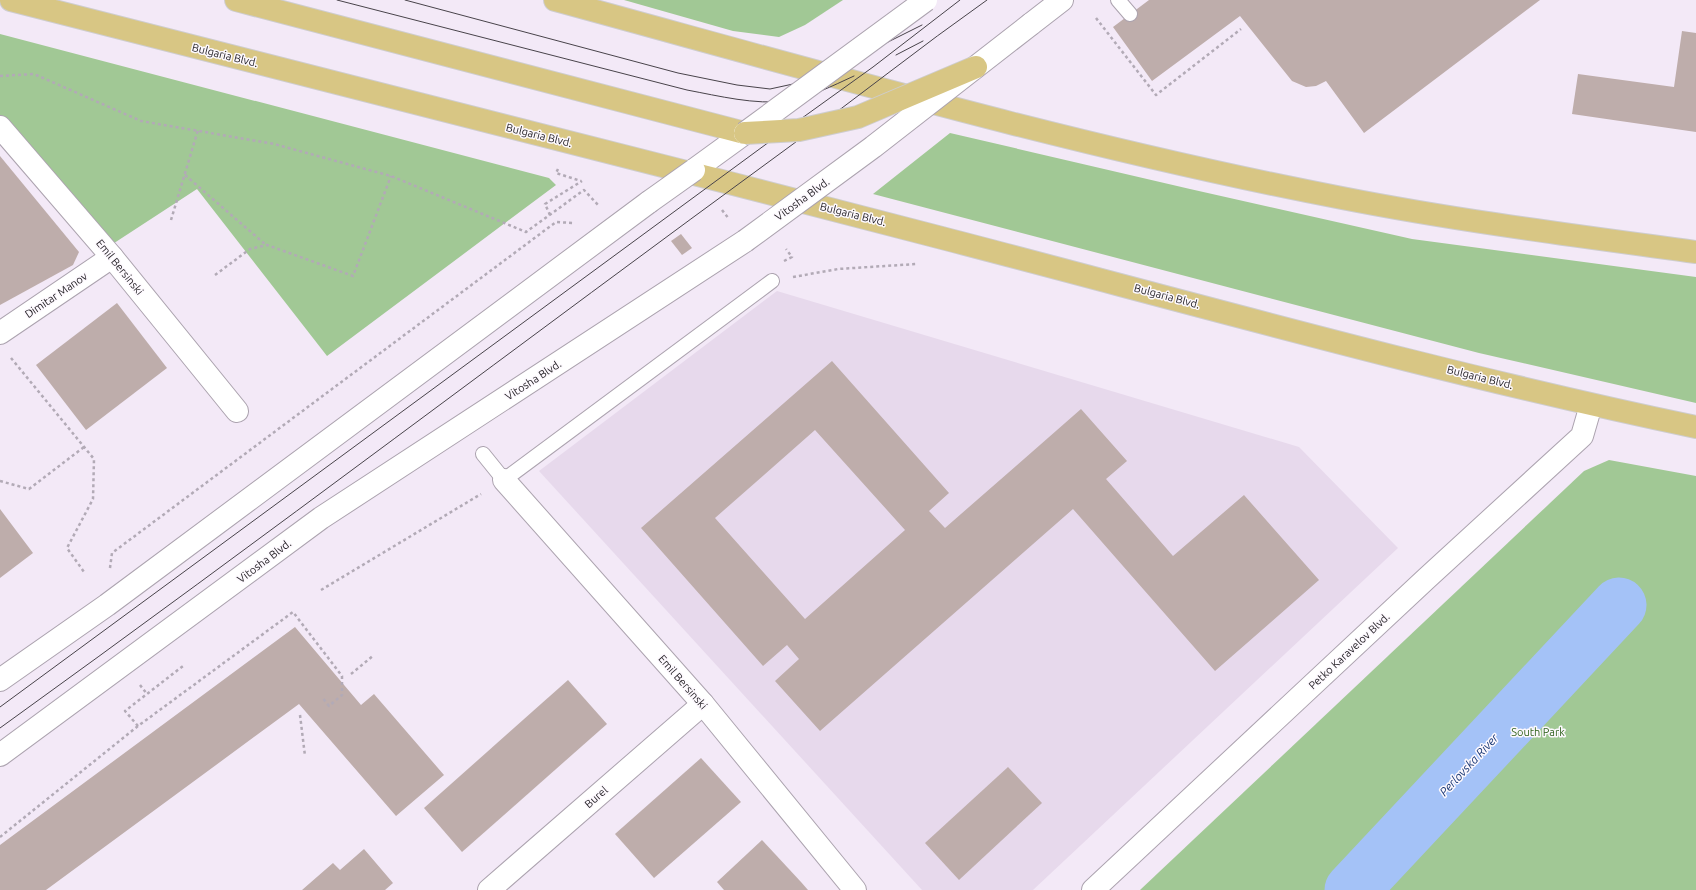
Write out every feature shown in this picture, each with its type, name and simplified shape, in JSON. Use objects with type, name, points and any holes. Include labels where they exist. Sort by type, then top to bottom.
[{"type":"main road","name":"Bulgaria Blvd.","points":[[11,0],[846,212],[1311,334],[1591,405],[1696,427]]},
{"type":"main road","points":[[236,0],[745,133],[799,130],[858,117],[976,67]]},
{"type":"main road","points":[[555,0],[1062,137],[1137,154],[1350,200],[1538,231],[1696,252]]},
{"type":"street","points":[[0,680],[107,605],[649,202],[926,0]]},
{"type":"street","name":"Vitosha Blvd.","points":[[0,755],[321,518],[746,241],[843,169],[1062,0]]},
{"type":"street","name":"Emil Bersinski","points":[[0,127],[112,257],[237,411]]},
{"type":"street","name":"Dimitar Manov","points":[[0,333],[112,257]]},
{"type":"street","name":"Petko Karavelov Blvd.","points":[[1093,890],[1421,583],[1582,436],[1591,405]]},
{"type":"street","name":"Emil Bersinski","points":[[504,480],[703,704],[855,890]]},
{"type":"street","name":"Burel","points":[[490,890],[703,704]]},
{"type":"lane","points":[[1118,0],[1130,14]]},
{"type":"lane","points":[[483,454],[504,480],[772,281]]},
{"type":"path","points":[[1096,18],[1156,95],[1241,28]]},
{"type":"path","points":[[0,76],[34,74],[141,121],[274,144],[391,176],[526,232],[584,190],[604,212]]},
{"type":"path","points":[[171,220],[198,130]]},
{"type":"path","points":[[550,215],[545,204],[582,181],[556,173],[558,169]]},
{"type":"path","points":[[185,175],[267,245],[353,276],[391,176]]},
{"type":"path","points":[[112,552],[556,222],[580,224]]},
{"type":"path","points":[[214,275],[250,249],[267,245]]},
{"type":"path","points":[[786,249],[792,257]]},
{"type":"path","points":[[772,281],[838,269],[916,264]]},
{"type":"path","points":[[10,356],[94,459],[93,499],[67,548],[84,572]]},
{"type":"path","points":[[0,481],[29,488],[84,446]]},
{"type":"path","points":[[321,590],[504,480]]},
{"type":"path","points":[[0,836],[138,726],[293,612],[342,676],[342,695],[329,706],[322,698]]},
{"type":"path","points":[[351,674],[374,655]]},
{"type":"path","points":[[138,726],[125,711],[183,666]]},
{"type":"path","points":[[138,681],[147,694]]},
{"type":"path","points":[[300,715],[305,756]]},
{"type":"shaded area","points":[[777,291],[1299,447],[1398,548],[1033,890],[922,890],[539,471]]},
{"type":"green space","points":[[624,0],[843,0],[805,25],[779,37],[733,31]]},
{"type":"green space","points":[[0,34],[549,178],[556,185],[327,356],[197,189],[105,249],[0,127]]},
{"type":"green space","points":[[950,133],[1412,239],[1696,277],[1696,403],[1479,353],[873,194]]},
{"type":"green space","name":"South Park","points":[[1609,460],[1696,476],[1696,890],[1140,890],[1584,471]]},
{"type":"building","points":[[1149,0],[1540,0],[1364,133],[1326,81],[1316,86],[1306,87],[1292,81],[1240,16],[1152,81],[1113,27]]},
{"type":"building","points":[[1682,31],[1696,33],[1696,132],[1572,114],[1578,74],[1674,87]]},
{"type":"building","points":[[0,156],[79,252],[73,265],[0,305]]},
{"type":"building","points":[[681,234],[692,248],[682,255],[671,241]]},
{"type":"building","points":[[117,303],[167,368],[86,430],[36,365]]},
{"type":"building","points":[[832,361],[949,493],[929,511],[945,528],[1081,409],[1127,461],[1106,479],[1173,556],[1244,495],[1319,580],[1215,671],[1073,509],[820,731],[775,681],[799,659],[787,645],[763,666],[641,528]],"holes":[[[815,430],[905,530],[805,619],[715,518]]]},
{"type":"building","points":[[0,509],[33,553],[0,578]]},
{"type":"building","points":[[295,627],[361,705],[374,694],[444,775],[396,816],[299,704],[46,890],[0,890],[0,845]]},
{"type":"building","points":[[568,680],[607,724],[462,852],[424,808]]},
{"type":"building","points":[[701,758],[741,802],[654,878],[615,834]]},
{"type":"building","points":[[1008,767],[1042,803],[959,880],[925,843]]},
{"type":"building","points":[[762,840],[808,890],[724,890],[717,882]]},
{"type":"building","points":[[364,849],[393,883],[385,890],[302,890],[333,863],[340,870]]},
{"type":"waterway","name":"Perlovska River","points":[[1352,890],[1619,605]]},
{"type":"tram line","points":[[337,0],[687,90],[750,101],[775,102],[796,99],[813,94],[854,76]]},
{"type":"tram line","points":[[405,0],[678,73],[737,85],[770,89],[793,84],[834,69],[922,25]]},
{"type":"tram line","points":[[0,707],[873,67],[960,0]]},
{"type":"tram line","points":[[0,728],[987,0]]},
{"type":"tram line","points":[[896,55],[923,41]]}]
